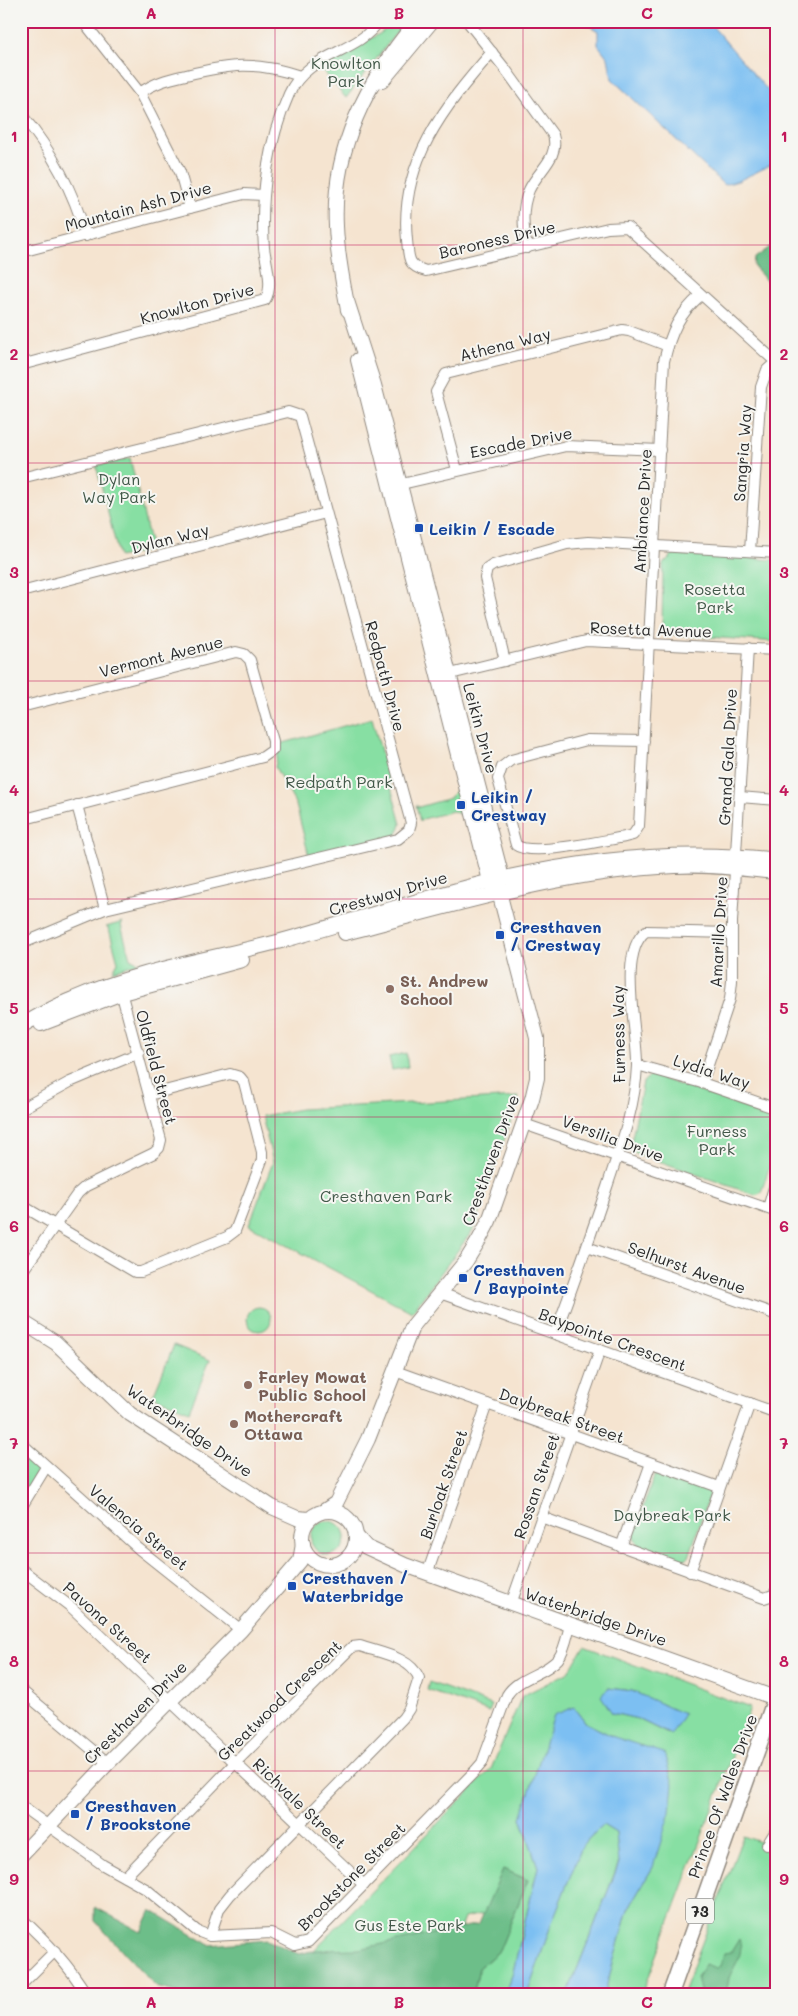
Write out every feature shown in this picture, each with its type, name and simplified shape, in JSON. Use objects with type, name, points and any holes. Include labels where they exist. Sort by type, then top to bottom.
[{"type":"main road","name":"Prince Of Wales Drive","points":[[670,1995],[776,1697]]},
{"type":"street","points":[[83,21],[140,93],[180,172],[190,208]]},
{"type":"street","name":"Knowlton Drive","points":[[21,365],[265,300],[269,287],[263,231],[264,195],[281,116],[300,76],[317,62],[368,34],[379,21]]},
{"type":"street","name":"Leikin Drive","points":[[417,21],[374,78],[360,104],[350,132],[340,168],[335,210],[338,255],[363,385],[395,485],[497,884]]},
{"type":"street","name":"Leikin Drive","points":[[350,132],[374,92],[432,21]]},
{"type":"street","points":[[467,21],[553,135],[555,142],[555,152],[539,172],[527,196],[523,221],[527,248]]},
{"type":"street","name":"Baroness Drive","points":[[492,52],[452,99],[431,130],[417,159],[412,174],[406,208],[409,259],[415,268],[426,271],[608,228],[627,227],[776,363]]},
{"type":"street","points":[[140,93],[161,81],[236,64],[268,67],[300,76]]},
{"type":"street","points":[[21,114],[43,140],[63,175],[78,208],[86,236]]},
{"type":"street","name":"Mountain Ash Drive","points":[[21,252],[244,194],[264,195]]},
{"type":"street","name":"Ambiance Drive","points":[[644,741],[587,740],[511,760],[502,767],[498,778],[516,845],[525,850],[540,850],[633,834],[639,826],[650,644],[664,361],[676,323],[686,309],[701,295]]},
{"type":"street","name":"Athena Way","points":[[457,470],[436,392],[446,374],[622,330],[668,346]]},
{"type":"street","name":"Sangria Way","points":[[750,551],[761,387],[763,378],[776,363]]},
{"type":"street","name":"Redpath Drive","points":[[21,478],[288,412],[295,412],[303,422],[326,514],[409,815],[409,830],[398,839],[105,909],[21,944]]},
{"type":"street","name":"Escade Drive","points":[[395,485],[566,446],[660,450]]},
{"type":"street","name":"Dylan Way","points":[[21,592],[326,514]]},
{"type":"street","points":[[505,661],[485,578],[487,569],[493,565],[567,544],[588,542],[777,553]]},
{"type":"street","name":"Rosetta Avenue","points":[[444,675],[581,642],[777,650]]},
{"type":"street","name":"Grand Gala Drive","points":[[736,861],[748,648]]},
{"type":"street","name":"Vermont Avenue","points":[[21,707],[236,652],[244,654],[250,660],[273,741],[273,750],[263,757],[77,805]]},
{"type":"street","points":[[740,797],[777,800]]},
{"type":"street","points":[[21,820],[77,805],[105,909]]},
{"type":"street","name":"Crestway Drive","points":[[21,1026],[74,998],[120,988],[497,884],[676,866],[777,860]]},
{"type":"street","name":"Crestway Drive","points":[[736,861],[777,872]]},
{"type":"street","name":"Amarillo Drive","points":[[702,1083],[730,999],[736,861]]},
{"type":"street","name":"Cresthaven Drive","points":[[324,1511],[336,1502],[368,1439],[412,1327],[466,1261],[488,1221],[524,1124],[537,1078],[537,1038],[497,884]]},
{"type":"street","name":"Furness Way","points":[[555,1334],[617,1156],[634,1096],[637,1065],[629,990],[635,944],[638,937],[646,931],[732,933]]},
{"type":"street","name":"Crestway Drive","points":[[21,1033],[120,988]]},
{"type":"street","name":"Oldfield Street","points":[[21,1273],[78,1193],[86,1186],[158,1148],[160,1140],[139,1053],[120,988]]},
{"type":"street","points":[[21,1109],[70,1082],[139,1053]]},
{"type":"street","name":"Lydia Way","points":[[637,1065],[702,1083],[777,1109]]},
{"type":"street","points":[[21,1205],[135,1272],[150,1268],[227,1237],[235,1231],[262,1160],[262,1152],[244,1082],[240,1077],[230,1074],[149,1095]]},
{"type":"street","name":"Versilia Drive","points":[[524,1124],[772,1210]]},
{"type":"street","points":[[772,1210],[777,1177]]},
{"type":"street","name":"Selhurst Avenue","points":[[586,1247],[777,1315]]},
{"type":"street","name":"Baypointe Crescent","points":[[440,1293],[777,1413]]},
{"type":"street","name":"Waterbridge Drive","points":[[21,1321],[56,1342],[130,1414],[272,1507],[297,1518],[309,1519]]},
{"type":"street","name":"Rossan Street","points":[[511,1604],[600,1350]]},
{"type":"street","name":"Daybreak Street","points":[[395,1371],[719,1487]]},
{"type":"street","points":[[690,1572],[750,1403]]},
{"type":"street","name":"Burloak Street","points":[[427,1574],[487,1404]]},
{"type":"street","name":"Valencia Street","points":[[21,1444],[139,1549],[241,1630]]},
{"type":"street","points":[[621,1547],[651,1463]]},
{"type":"street","points":[[21,1508],[46,1467]]},
{"type":"street","name":"Cresthaven Drive","points":[[346,1517],[344,1506],[352,1469]]},
{"type":"street","name":"Waterbridge Drive","points":[[272,1507],[302,1540]]},
{"type":"street","points":[[324,1511],[333,1511],[346,1517],[354,1527],[356,1545],[349,1556],[336,1564],[319,1563],[306,1552],[302,1540],[309,1519],[324,1511]]},
{"type":"street","points":[[541,1517],[764,1598],[773,1595],[777,1590]]},
{"type":"street","name":"Waterbridge Drive","points":[[356,1536],[366,1547],[427,1574],[776,1697]]},
{"type":"street","name":"Cresthaven Drive","points":[[21,1855],[108,1763],[241,1630],[300,1561],[302,1540]]},
{"type":"street","name":"Waterbridge Drive","points":[[349,1556],[361,1555],[405,1565]]},
{"type":"street","name":"Cresthaven Drive","points":[[272,1593],[307,1567],[319,1563]]},
{"type":"street","name":"Pavona Street","points":[[21,1569],[71,1608],[172,1701]]},
{"type":"street","name":"Brookstone Street","points":[[210,1936],[271,1933],[295,1945],[302,1945],[308,1942],[482,1763],[509,1691],[512,1687],[558,1659],[563,1650],[570,1625]]},
{"type":"street","name":"Greatwood Crescent","points":[[125,1877],[236,1762],[352,1648],[360,1646],[406,1662],[415,1668],[419,1678],[409,1709],[403,1718],[218,1909],[210,1936]]},
{"type":"street","points":[[21,1690],[108,1763]]},
{"type":"street","name":"Richvale Street","points":[[172,1701],[364,1885]]},
{"type":"street","points":[[21,1806],[103,1865],[152,1894],[198,1931],[210,1936]]},
{"type":"street","points":[[767,1845],[777,1829]]},
{"type":"street","points":[[21,1918],[55,1950],[73,1971],[87,1995]]},
{"type":"street","points":[[21,1985],[55,1950]]},
{"type":"green space","name":"Knowlton Park","points":[[394,21],[404,23],[346,98],[319,66],[381,33]]},
{"type":"green space","points":[[777,242],[777,294],[754,266],[755,258]]},
{"type":"green space","name":"Dylan Way Park","points":[[130,458],[152,550],[119,557],[96,465]]},
{"type":"green space","name":"Rosetta Park","points":[[673,554],[777,560],[777,642],[666,634],[662,629],[663,564]]},
{"type":"green space","name":"Redpath Park","points":[[372,718],[401,824],[395,839],[310,860],[296,805],[275,767],[280,744]]},
{"type":"green space","points":[[456,789],[463,816],[453,811],[423,819],[420,822],[416,805],[419,807],[450,798]]},
{"type":"green space","points":[[123,922],[121,925],[130,958],[139,963],[113,971],[118,962],[109,929],[106,927]]},
{"type":"green space","points":[[406,1053],[408,1067],[392,1070],[389,1057]]},
{"type":"green space","name":"Furness Park","points":[[651,1075],[777,1118],[777,1143],[761,1193],[755,1195],[636,1153],[630,1148],[643,1082]]},
{"type":"green space","name":"Cresthaven Park","points":[[519,1097],[473,1230],[412,1312],[249,1225],[273,1162],[262,1116],[301,1109]]},
{"type":"green space","points":[[254,1307],[264,1307],[271,1314],[271,1324],[264,1331],[254,1331],[247,1324],[247,1314]]},
{"type":"green space","points":[[174,1345],[210,1360],[189,1411],[153,1396]]},
{"type":"green space","points":[[21,1449],[36,1461],[38,1470],[21,1498]]},
{"type":"green space","name":"Daybreak Park","points":[[658,1472],[663,1472],[711,1489],[689,1557],[680,1561],[638,1545],[633,1536],[654,1476]]},
{"type":"green space","points":[[328,1521],[340,1526],[345,1538],[340,1550],[328,1555],[316,1550],[311,1538],[316,1526]]},
{"type":"green space","name":"Gus Este Park","points":[[584,1646],[750,1708],[642,1995],[604,1995],[628,1909],[653,1867],[614,1737],[586,1723],[574,1707],[521,1818],[538,1867],[513,1972],[504,1995],[473,1995],[479,1968],[499,1951],[528,1880],[503,1869],[486,1913],[464,1918],[440,1984],[294,1956],[314,1950],[491,1769],[522,1696],[569,1672]],"holes":[[[608,1688],[632,1691],[683,1715],[670,1735],[638,1719],[612,1713]]]},
{"type":"green space","points":[[429,1682],[492,1705],[489,1712],[427,1690]]},
{"type":"green space","points":[[603,1825],[616,1833],[619,1862],[567,1995],[527,1995],[552,1922],[583,1844]]},
{"type":"green space","points":[[743,1836],[777,1848],[777,1995],[682,1995]]},
{"type":"green space","points":[[777,1843],[777,1913],[768,1902],[773,1896],[773,1859]]},
{"type":"green space","points":[[503,1869],[528,1880],[499,1951],[479,1968],[473,1995],[187,1995],[156,1987],[95,1921],[95,1907],[141,1932],[151,1910],[210,1945],[267,1940],[299,1954],[317,1950],[359,1949],[479,1924]]},
{"type":"green space","points":[[739,1939],[740,1955],[729,1978],[725,1995],[701,1995],[697,1977],[705,1964],[716,1968],[720,1966],[724,1953],[731,1952]]},
{"type":"water","points":[[581,21],[708,21],[777,101],[777,162],[738,181],[724,185],[612,79],[608,58],[598,45],[598,31]]},
{"type":"water","points":[[608,1688],[632,1691],[684,1714],[671,1735],[638,1719],[612,1713],[601,1696]]},
{"type":"water","points":[[574,1707],[586,1723],[614,1737],[664,1753],[673,1784],[670,1812],[653,1867],[628,1909],[604,1995],[567,1995],[619,1863],[616,1833],[603,1825],[583,1844],[552,1922],[527,1995],[504,1995],[513,1972],[538,1867],[521,1818],[554,1715]]},
{"type":"place","name":"Leikin / Escade","points":[[419,528]]},
{"type":"place","name":"Leikin / Crestway","points":[[461,805]]},
{"type":"place","name":"Cresthaven / Crestway","points":[[500,935]]},
{"type":"place","name":"St. Andrew School","points":[[390,989]]},
{"type":"place","name":"Cresthaven / Baypointe","points":[[463,1278]]},
{"type":"place","name":"Farley Mowat Public School","points":[[248,1385]]},
{"type":"place","name":"Mothercraft Ottawa","points":[[234,1424]]},
{"type":"place","name":"Cresthaven / Waterbridge","points":[[292,1586]]},
{"type":"place","name":"Cresthaven / Brookstone","points":[[75,1814]]}]
